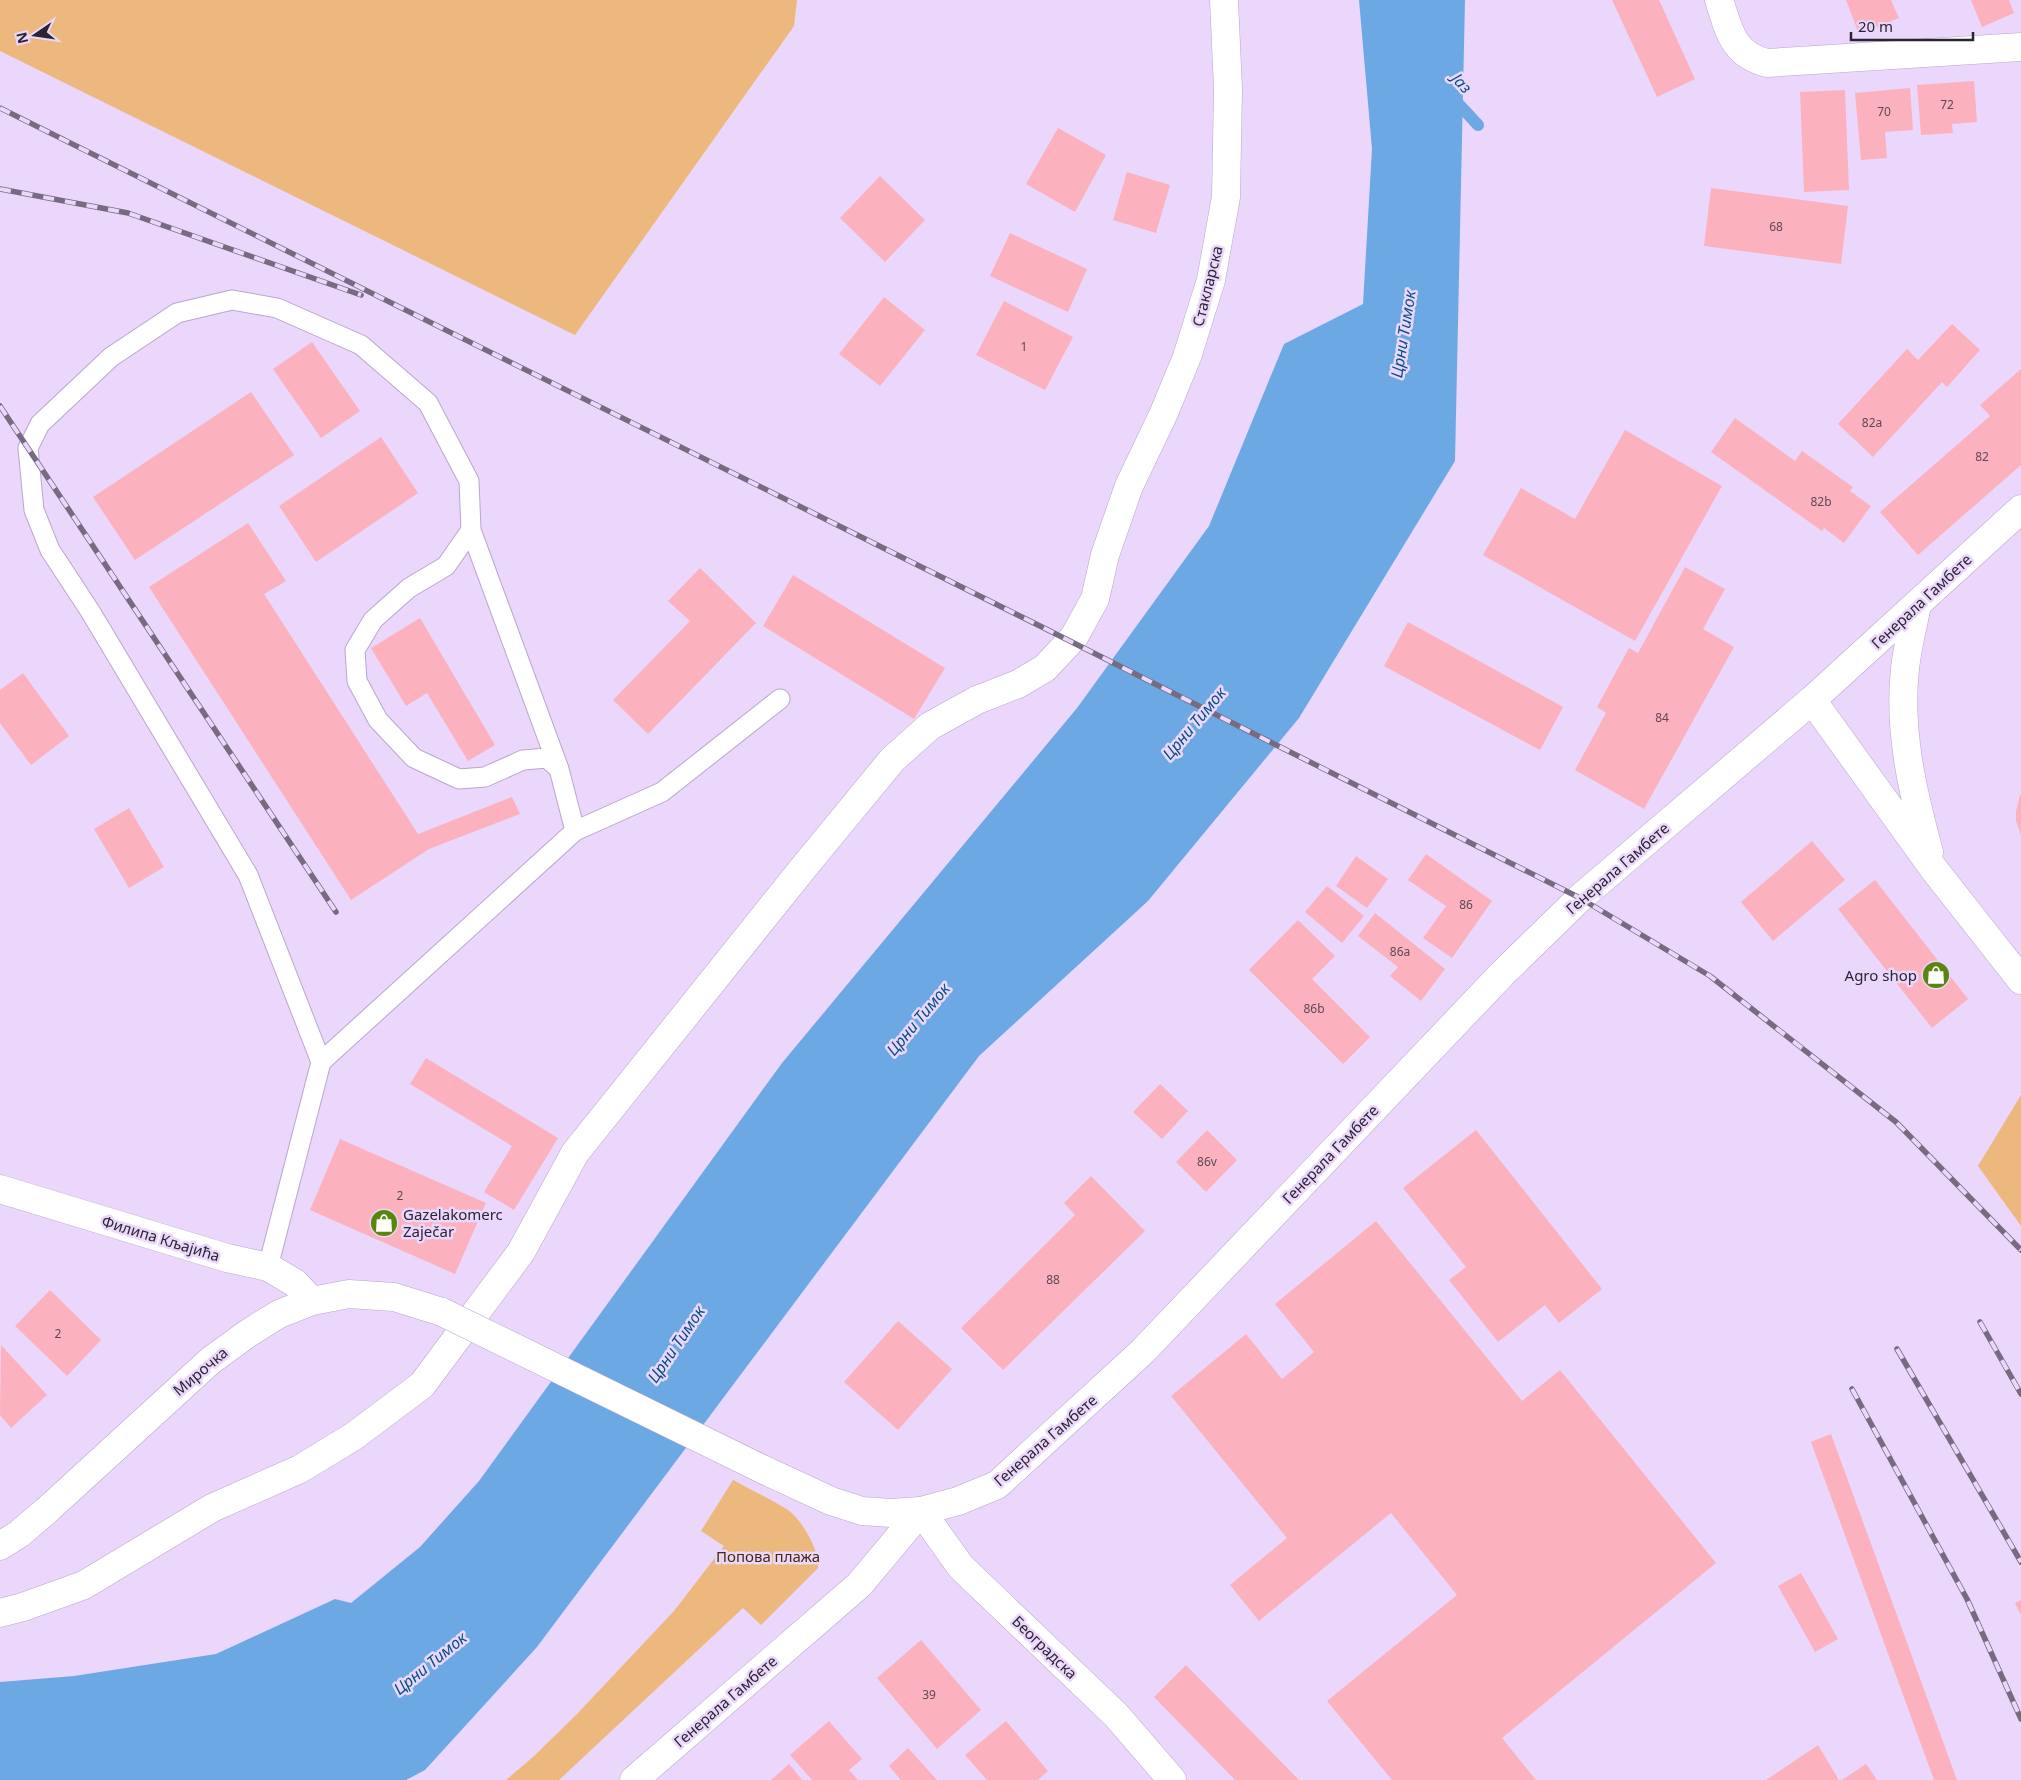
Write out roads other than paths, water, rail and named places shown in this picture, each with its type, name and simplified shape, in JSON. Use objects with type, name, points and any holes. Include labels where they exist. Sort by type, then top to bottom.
[{"type":"street","name":"Стакларска","points":[[0,1613],[23,1607],[84,1585],[212,1508],[300,1469],[354,1436],[422,1385],[521,1252],[575,1153],[892,760],[930,726],[977,700],[1018,684],[1045,668],[1074,637],[1096,599],[1105,555],[1129,486],[1163,415],[1187,357],[1211,280],[1226,197],[1228,89],[1224,0]]},
{"type":"street","points":[[1719,0],[1733,41],[1748,56],[1767,63],[2021,47]]},
{"type":"street","name":"Генерала Гамбете","points":[[634,1780],[859,1585],[921,1511],[958,1501],[997,1485],[1098,1394],[1150,1344],[1503,973],[1580,898],[1812,700],[2021,509]]},
{"type":"street","points":[[1917,605],[1905,669],[1903,720],[1910,772],[1933,868]]},
{"type":"street","points":[[1812,700],[1933,868],[2021,980]]},
{"type":"street","name":"Филипа Кљајића","points":[[0,1189],[227,1258],[268,1266],[295,1283],[312,1301]]},
{"type":"street","name":"Мирочка","points":[[0,1546],[19,1534],[46,1511],[210,1361],[247,1334],[279,1314],[312,1301],[348,1294],[394,1296],[442,1312],[762,1469],[832,1500],[862,1510],[891,1513],[921,1511]]},
{"type":"street","name":"Београдска","points":[[921,1511],[961,1567],[1116,1715],[1172,1780]]},
{"type":"lane","points":[[321,1062],[248,875],[90,612],[50,550],[34,510],[28,448],[40,424],[110,356],[177,313],[232,300],[277,308],[361,345],[428,404],[469,481],[471,530],[560,769],[575,831]]},
{"type":"lane","points":[[471,530],[446,566],[409,588],[373,620],[354,650],[357,681],[378,720],[414,758],[459,779],[485,777],[523,760],[547,758],[560,769]]},
{"type":"lane","points":[[268,1266],[321,1062],[575,831],[662,792],[780,700]]},
{"type":"water","name":"Црни Тимок","points":[[1359,0],[1465,0],[1455,461],[1299,718],[1148,901],[979,1056],[537,1647],[425,1770],[406,1780],[0,1780],[0,1682],[74,1676],[216,1654],[335,1599],[351,1603],[420,1547],[479,1481],[782,1063],[1077,708],[1209,526],[1284,344],[1363,304],[1372,149]]},
{"type":"waterway","name":"Јаз","points":[[1453,98],[1478,125]]},
{"type":"railway","points":[[0,108],[1046,629],[1580,898],[1710,976],[1896,1122],[2021,1250]]},
{"type":"railway","points":[[0,189],[128,213],[361,295]]},
{"type":"railway","points":[[0,406],[336,912]]},
{"type":"railway","points":[[1980,1322],[2021,1394]]},
{"type":"railway","points":[[1897,1349],[2021,1562]]},
{"type":"railway","points":[[1852,1389],[1967,1599],[2021,1719]]},
{"type":"place","name":"Agro shop","points":[[1936,975]]},
{"type":"place","name":"Gazelakomerc Zaječar","points":[[384,1223]]},
{"type":"park label","name":"Попова плажа","points":[[768,1556]]}]
